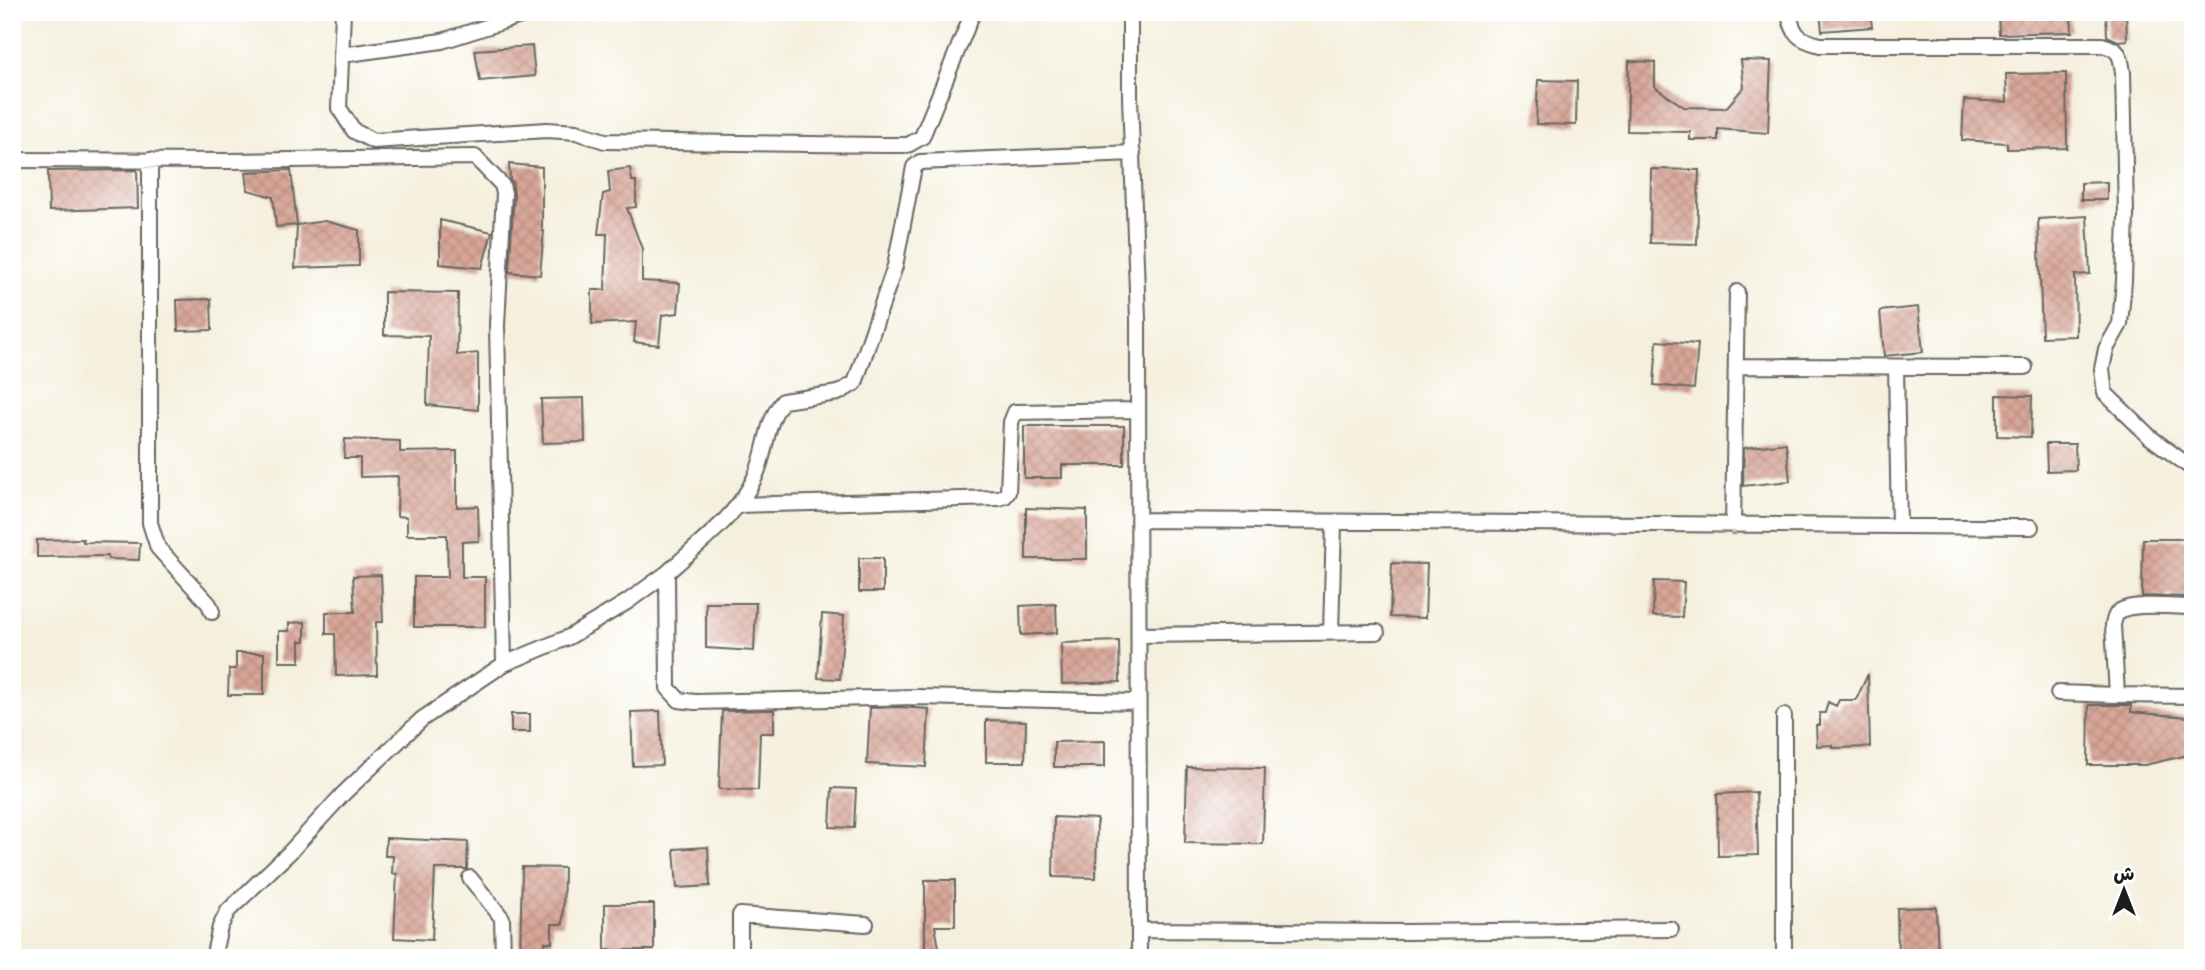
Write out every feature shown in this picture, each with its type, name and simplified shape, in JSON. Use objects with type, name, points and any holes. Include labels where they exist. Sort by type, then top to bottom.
[{"type":"street","points":[[342,12],[339,108],[354,131],[373,141],[547,130],[576,132],[605,141],[908,145],[922,137],[927,129],[974,12]]},
{"type":"street","points":[[341,55],[442,41],[533,12]]},
{"type":"street","points":[[1130,12],[1138,319],[1139,958]]},
{"type":"street","points":[[1788,12],[1796,35],[1820,45],[2102,45],[2121,55],[2126,215],[2120,324],[2106,349],[2102,369],[2105,393],[2150,437],[2193,469]]},
{"type":"street","points":[[213,958],[220,927],[228,911],[267,876],[343,794],[422,719],[504,664],[569,637],[627,602],[667,573],[739,505],[756,475],[774,411],[783,401],[838,393],[855,383],[895,266],[914,167],[920,162],[1133,153]]},
{"type":"street","points":[[12,160],[291,160],[470,156],[479,160],[502,185],[504,192],[497,325],[504,664]]},
{"type":"street","points":[[150,160],[150,523],[158,548],[209,604],[212,612]]},
{"type":"street","points":[[1733,526],[1737,292]]},
{"type":"street","points":[[1736,366],[2025,368]]},
{"type":"street","points":[[1896,366],[1899,526]]},
{"type":"street","points":[[739,505],[999,498],[1009,492],[1010,422],[1015,412],[1137,410]]},
{"type":"street","points":[[1138,520],[2031,527]]},
{"type":"street","points":[[1331,633],[1334,522]]},
{"type":"street","points":[[667,573],[668,688],[679,700],[695,702],[917,697],[1137,702]]},
{"type":"street","points":[[2117,695],[2113,625],[2114,618],[2120,611],[2131,607],[2193,607]]},
{"type":"street","points":[[1139,635],[1377,632]]},
{"type":"street","points":[[2058,693],[2193,696]]},
{"type":"street","points":[[1784,716],[1784,958]]},
{"type":"street","points":[[470,878],[502,918],[503,958]]},
{"type":"street","points":[[740,958],[740,915],[866,924]]},
{"type":"street","points":[[1139,930],[1407,932],[1671,929]]},
{"type":"building","points":[[1820,12],[1870,12],[1872,27],[1822,31]]},
{"type":"building","points":[[1998,12],[2071,12],[2072,32],[1999,34]]},
{"type":"building","points":[[2106,12],[2126,12],[2127,40],[2118,41],[2107,36]]},
{"type":"building","points":[[532,46],[535,76],[480,81],[475,50]]},
{"type":"building","points":[[1741,60],[1771,61],[1768,133],[1718,129],[1718,140],[1690,140],[1690,132],[1627,131],[1629,61],[1655,62],[1655,87],[1684,107],[1726,108],[1744,87]]},
{"type":"building","points":[[2066,73],[2067,148],[2007,149],[2007,143],[1962,140],[1964,100],[2007,102],[2006,74]]},
{"type":"building","points":[[1538,80],[1577,81],[1576,125],[1536,124]]},
{"type":"building","points":[[509,164],[542,167],[544,231],[540,275],[509,272],[514,194]]},
{"type":"building","points":[[630,168],[632,181],[636,181],[636,207],[627,208],[642,249],[642,281],[680,283],[678,313],[662,315],[659,345],[634,342],[636,322],[592,324],[592,290],[605,290],[607,234],[598,234],[603,194],[610,192],[608,171]]},
{"type":"building","points":[[1651,169],[1699,170],[1697,244],[1650,243]]},
{"type":"building","points":[[137,170],[138,208],[49,211],[48,171]]},
{"type":"building","points":[[291,170],[297,225],[276,227],[273,197],[248,190],[246,172]]},
{"type":"building","points":[[2107,182],[2107,200],[2081,200],[2081,183]]},
{"type":"building","points":[[2087,216],[2090,274],[2075,275],[2076,336],[2042,337],[2038,219]]},
{"type":"building","points":[[440,220],[492,232],[482,268],[440,264]]},
{"type":"building","points":[[325,221],[359,230],[359,266],[295,268],[297,225]]},
{"type":"building","points":[[384,292],[458,293],[457,355],[478,353],[478,410],[427,405],[429,336],[384,335]]},
{"type":"building","points":[[211,299],[212,330],[178,331],[177,300]]},
{"type":"building","points":[[1918,307],[1923,352],[1884,356],[1880,311]]},
{"type":"building","points":[[1657,341],[1698,344],[1694,389],[1654,385]]},
{"type":"building","points":[[1997,395],[2032,396],[2031,437],[1997,436]]},
{"type":"building","points":[[584,398],[585,442],[543,443],[541,399]]},
{"type":"building","points":[[1024,426],[1124,426],[1124,465],[1062,465],[1062,478],[1024,478]]},
{"type":"building","points":[[345,439],[400,441],[400,452],[457,451],[457,507],[478,506],[479,541],[462,542],[462,577],[485,577],[485,627],[414,627],[414,577],[448,577],[447,535],[407,535],[407,517],[397,516],[398,476],[360,477],[360,458],[344,458]]},
{"type":"building","points":[[1786,443],[1790,481],[1743,486],[1744,448]]},
{"type":"building","points":[[2046,444],[2075,444],[2076,470],[2047,471]]},
{"type":"building","points":[[1026,508],[1087,510],[1087,559],[1026,559]]},
{"type":"building","points":[[83,539],[83,542],[140,543],[139,560],[108,559],[108,556],[37,557],[37,540]]},
{"type":"building","points":[[2143,539],[2193,539],[2193,597],[2142,596]]},
{"type":"building","points":[[859,558],[883,558],[883,592],[859,592]]},
{"type":"building","points":[[1392,563],[1427,564],[1425,618],[1390,617]]},
{"type":"building","points":[[381,575],[383,622],[376,622],[377,675],[336,676],[335,634],[326,634],[326,612],[355,612],[353,576]]},
{"type":"building","points":[[1654,581],[1684,582],[1682,617],[1653,616]]},
{"type":"building","points":[[706,603],[756,603],[754,651],[706,648]]},
{"type":"building","points":[[1056,604],[1057,633],[1021,635],[1020,606]]},
{"type":"building","points":[[822,614],[844,616],[840,679],[818,678]]},
{"type":"building","points":[[305,622],[305,641],[300,641],[300,662],[279,662],[279,631],[289,631],[289,623]]},
{"type":"building","points":[[1119,641],[1120,682],[1062,684],[1061,643]]},
{"type":"building","points":[[236,653],[264,653],[264,695],[228,695],[229,669],[236,669]]},
{"type":"building","points":[[1868,674],[1870,747],[1817,746],[1816,725],[1820,725],[1820,713],[1825,713],[1828,702],[1836,706],[1839,700],[1856,700]]},
{"type":"building","points":[[2089,705],[2131,705],[2131,712],[2188,717],[2188,755],[2145,765],[2088,765]]},
{"type":"building","points":[[870,708],[929,709],[926,767],[867,764]]},
{"type":"building","points":[[774,710],[774,733],[760,733],[758,790],[719,789],[722,711]]},
{"type":"building","points":[[660,711],[662,765],[633,766],[631,712]]},
{"type":"building","points":[[511,714],[530,714],[530,732],[511,732]]},
{"type":"building","points":[[986,720],[1026,721],[1025,762],[986,762]]},
{"type":"building","points":[[1105,741],[1105,767],[1054,767],[1054,742]]},
{"type":"building","points":[[1187,767],[1265,768],[1263,844],[1185,843]]},
{"type":"building","points":[[832,788],[856,789],[854,828],[830,827]]},
{"type":"building","points":[[1756,792],[1758,855],[1718,856],[1717,794]]},
{"type":"building","points":[[1054,817],[1097,819],[1096,878],[1053,877]]},
{"type":"building","points":[[386,838],[468,842],[467,869],[435,869],[432,940],[394,938],[397,874],[392,873],[393,856],[385,856]]},
{"type":"building","points":[[708,847],[710,886],[677,888],[674,849]]},
{"type":"building","points":[[522,867],[564,868],[563,924],[552,924],[552,943],[545,942],[545,958],[520,958]]},
{"type":"building","points":[[925,880],[955,880],[955,926],[935,926],[941,958],[925,958]]},
{"type":"building","points":[[605,904],[654,904],[654,950],[605,950]]},
{"type":"building","points":[[1936,907],[1938,958],[1898,958],[1897,908]]}]
